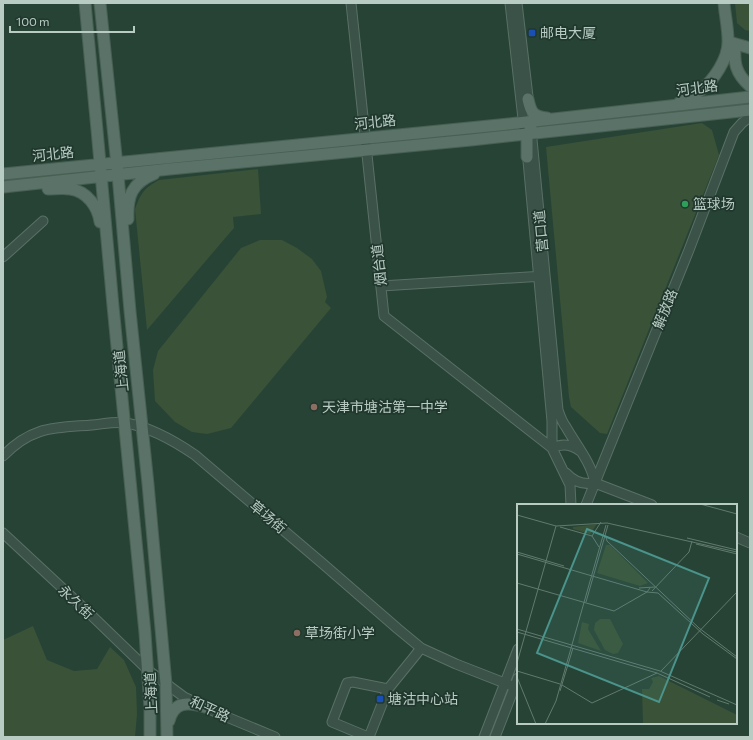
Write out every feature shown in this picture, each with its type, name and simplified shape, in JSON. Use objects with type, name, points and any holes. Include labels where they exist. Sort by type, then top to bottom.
[{"type":"main road","name":"上海道","points":[[85,3],[98,130],[112,171],[121,207],[166,684],[168,734]]},
{"type":"main road","name":"上海道","points":[[100,3],[114,132],[112,171],[104,207],[149,672],[150,737]]},
{"type":"main road","points":[[724,3],[735,66],[738,74],[750,86]]},
{"type":"main road","points":[[732,43],[750,48]]},
{"type":"main road","points":[[673,106],[700,91],[707,85],[721,64],[732,43]]},
{"type":"main road","name":"河北路","points":[[3,187],[112,171],[170,169],[497,137],[528,129],[556,119],[750,97]]},
{"type":"main road","points":[[524,99],[536,116],[556,119]]},
{"type":"main road","name":"河北路","points":[[3,174],[73,167],[112,171],[145,160],[499,125],[528,129],[559,130],[750,110]]},
{"type":"main road","points":[[528,129],[531,156]]},
{"type":"main road","points":[[114,132],[118,144],[127,154],[136,159],[145,160]]},
{"type":"main road","points":[[497,137],[517,142],[531,156]]},
{"type":"main road","points":[[127,283],[129,247],[128,210],[130,194],[144,178],[170,169]]},
{"type":"main road","points":[[23,185],[39,188],[77,190],[87,197],[98,212],[105,263],[111,284]]},
{"type":"main road","points":[[168,734],[171,715],[179,706],[188,703],[205,707]]},
{"type":"street","name":"烟台道","points":[[351,3],[384,316],[552,448]]},
{"type":"street","points":[[510,3],[528,129]]},
{"type":"street","points":[[517,3],[524,99]]},
{"type":"street","name":"解放路","points":[[586,504],[734,132],[742,123],[750,118]]},
{"type":"street","points":[[531,156],[539,138],[559,130]]},
{"type":"street","name":"营口道","points":[[531,156],[542,276],[552,421],[552,448]]},
{"type":"street","points":[[3,257],[43,221]]},
{"type":"street","points":[[381,286],[542,276]]},
{"type":"street","name":"营口道","points":[[542,276],[558,410],[565,426],[582,452],[594,475],[595,483]]},
{"type":"street","name":"草场街","points":[[3,456],[13,446],[37,432],[52,428],[125,423],[141,427],[183,446],[195,455],[420,648],[450,662],[505,683],[516,682]]},
{"type":"street","points":[[572,504],[570,485],[552,448],[556,446],[568,445],[582,452]]},
{"type":"street","points":[[560,465],[569,476],[580,483],[595,483],[649,504]]},
{"type":"street","points":[[572,504],[580,483]]},
{"type":"street","name":"永久街","points":[[3,533],[88,612],[149,672]]},
{"type":"street","points":[[737,537],[750,543]]},
{"type":"street","points":[[388,689],[353,682],[347,684],[332,722],[368,737],[388,689],[420,648]]},
{"type":"street","points":[[484,737],[517,652]]},
{"type":"street","name":"和平路","points":[[149,672],[184,697],[275,737]]},
{"type":"street","points":[[495,737],[516,682]]},
{"type":"green space","points":[[735,3],[750,3],[750,31],[745,30],[737,23]]},
{"type":"green space","points":[[702,123],[712,130],[719,155],[607,434],[600,433],[571,407],[569,397],[546,147]]},
{"type":"green space","points":[[258,169],[261,214],[233,217],[234,228],[147,330],[135,209],[141,195],[146,188],[159,180]]},
{"type":"green space","points":[[260,240],[282,240],[297,248],[312,259],[321,271],[327,297],[325,302],[331,308],[231,428],[207,434],[192,432],[175,422],[155,401],[153,370],[158,351],[241,248]]},
{"type":"green space","points":[[33,626],[47,660],[74,671],[97,669],[110,647],[124,660],[136,687],[137,714],[135,737],[3,737],[3,640]]},
{"type":"place","name":"邮电大厦","points":[[532,33]]},
{"type":"place","name":"篮球场","points":[[685,204]]},
{"type":"place","name":"天津市塘沽第一中学","points":[[314,407]]},
{"type":"place","name":"草场街小学","points":[[297,633]]},
{"type":"place","name":"塘沽中心站","points":[[380,699]]}]
